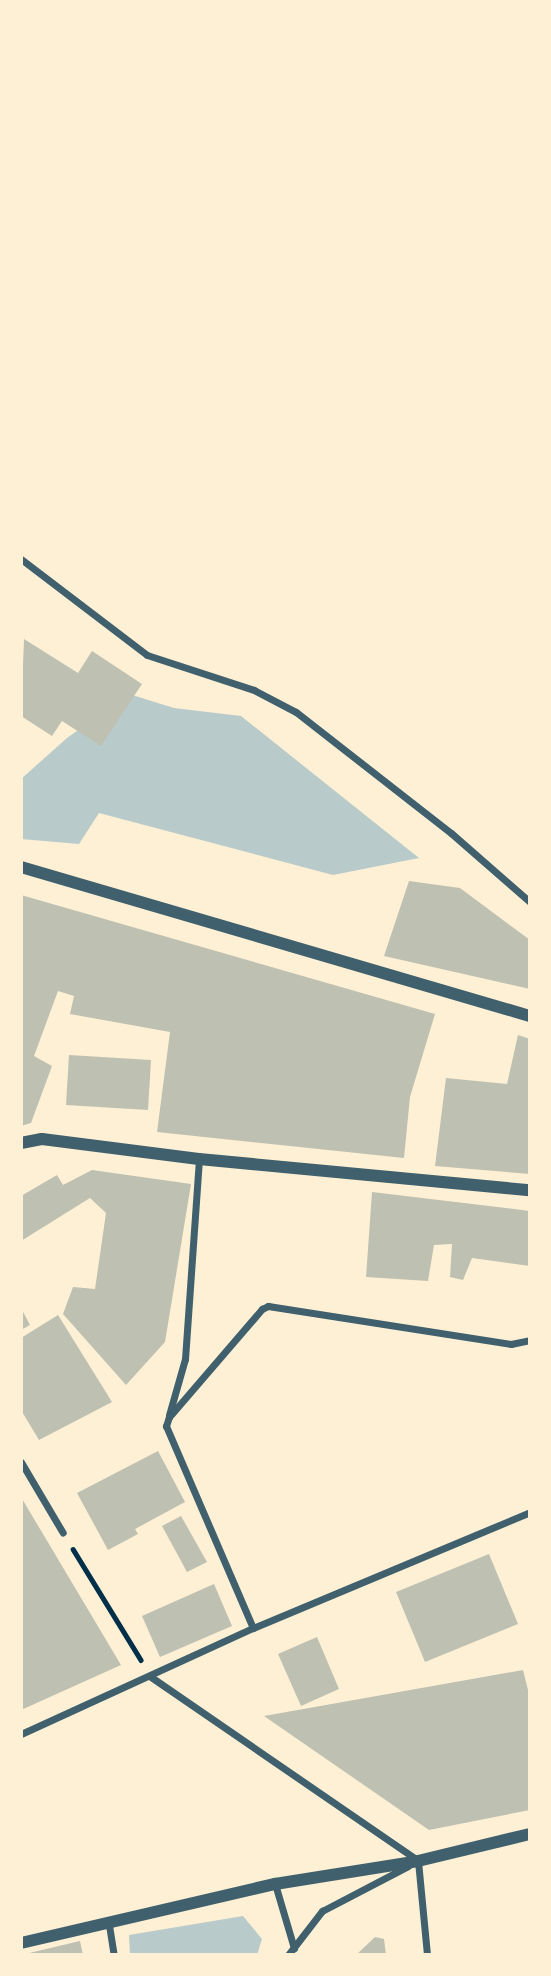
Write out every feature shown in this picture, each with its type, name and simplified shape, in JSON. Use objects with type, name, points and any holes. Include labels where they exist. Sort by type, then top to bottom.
[{"type":"street","points":[[21,559],[147,655],[254,690],[296,712],[450,832],[530,902]]},
{"type":"street","points":[[21,867],[530,1016]]},
{"type":"street","points":[[21,1143],[42,1139],[199,1159],[530,1190]]},
{"type":"street","points":[[199,1159],[185,1359],[166,1426],[253,1628]]},
{"type":"street","points":[[169,1417],[268,1306],[511,1343],[530,1340]]},
{"type":"street","points":[[21,1462],[63,1533]]},
{"type":"street","points":[[21,1734],[152,1677],[253,1628],[530,1512]]},
{"type":"street","points":[[152,1677],[418,1861],[427,1955]]},
{"type":"street","points":[[21,1943],[109,1925],[275,1884],[418,1861],[530,1834]]},
{"type":"street","points":[[288,1955],[322,1911],[418,1861]]},
{"type":"street","points":[[275,1884],[294,1948]]},
{"type":"street","points":[[109,1925],[114,1955]]},
{"type":"path","points":[[63,1533],[152,1677]]},
{"type":"shaded area","points":[[129,694],[174,708],[241,716],[419,858],[333,875],[99,813],[79,844],[21,839],[21,779],[67,738]]},
{"type":"shaded area","points":[[243,1916],[262,1939],[257,1955],[130,1955],[129,1935]]},
{"type":"building","points":[[24,639],[78,673],[92,651],[142,684],[101,746],[62,721],[52,736],[21,716]]},
{"type":"building","points":[[409,881],[460,888],[530,940],[530,989],[384,956]]},
{"type":"building","points":[[21,895],[435,1014],[410,1097],[404,1158],[157,1132],[170,1032],[70,1014],[74,996],[58,991],[34,1056],[52,1066],[31,1123],[21,1126]]},
{"type":"building","points":[[518,1035],[530,1039],[530,1174],[435,1166],[446,1078],[507,1084]]},
{"type":"building","points":[[69,1055],[151,1060],[148,1110],[66,1105]]},
{"type":"building","points":[[92,1170],[191,1184],[165,1342],[126,1385],[63,1314],[73,1287],[95,1289],[106,1213],[90,1198],[21,1241],[21,1196],[57,1175],[63,1185]]},
{"type":"building","points":[[372,1192],[530,1211],[530,1266],[472,1258],[463,1280],[450,1277],[452,1244],[434,1245],[428,1281],[366,1277]]},
{"type":"building","points":[[21,1308],[30,1325],[21,1330]]},
{"type":"building","points":[[58,1315],[112,1402],[39,1440],[21,1410],[21,1338]]},
{"type":"building","points":[[158,1451],[185,1502],[135,1529],[138,1534],[108,1550],[77,1493]]},
{"type":"building","points":[[21,1497],[121,1665],[21,1710]]},
{"type":"building","points":[[181,1516],[207,1562],[187,1572],[162,1526]]},
{"type":"building","points":[[489,1554],[518,1624],[425,1662],[396,1592]]},
{"type":"building","points":[[214,1584],[232,1626],[160,1657],[142,1616]]},
{"type":"building","points":[[317,1637],[339,1689],[301,1706],[278,1654]]},
{"type":"building","points":[[523,1670],[530,1698],[530,1810],[429,1830],[264,1716]]},
{"type":"building","points":[[375,1937],[384,1939],[386,1955],[356,1955]]},
{"type":"building","points":[[80,1941],[83,1955],[25,1955],[25,1954]]}]
